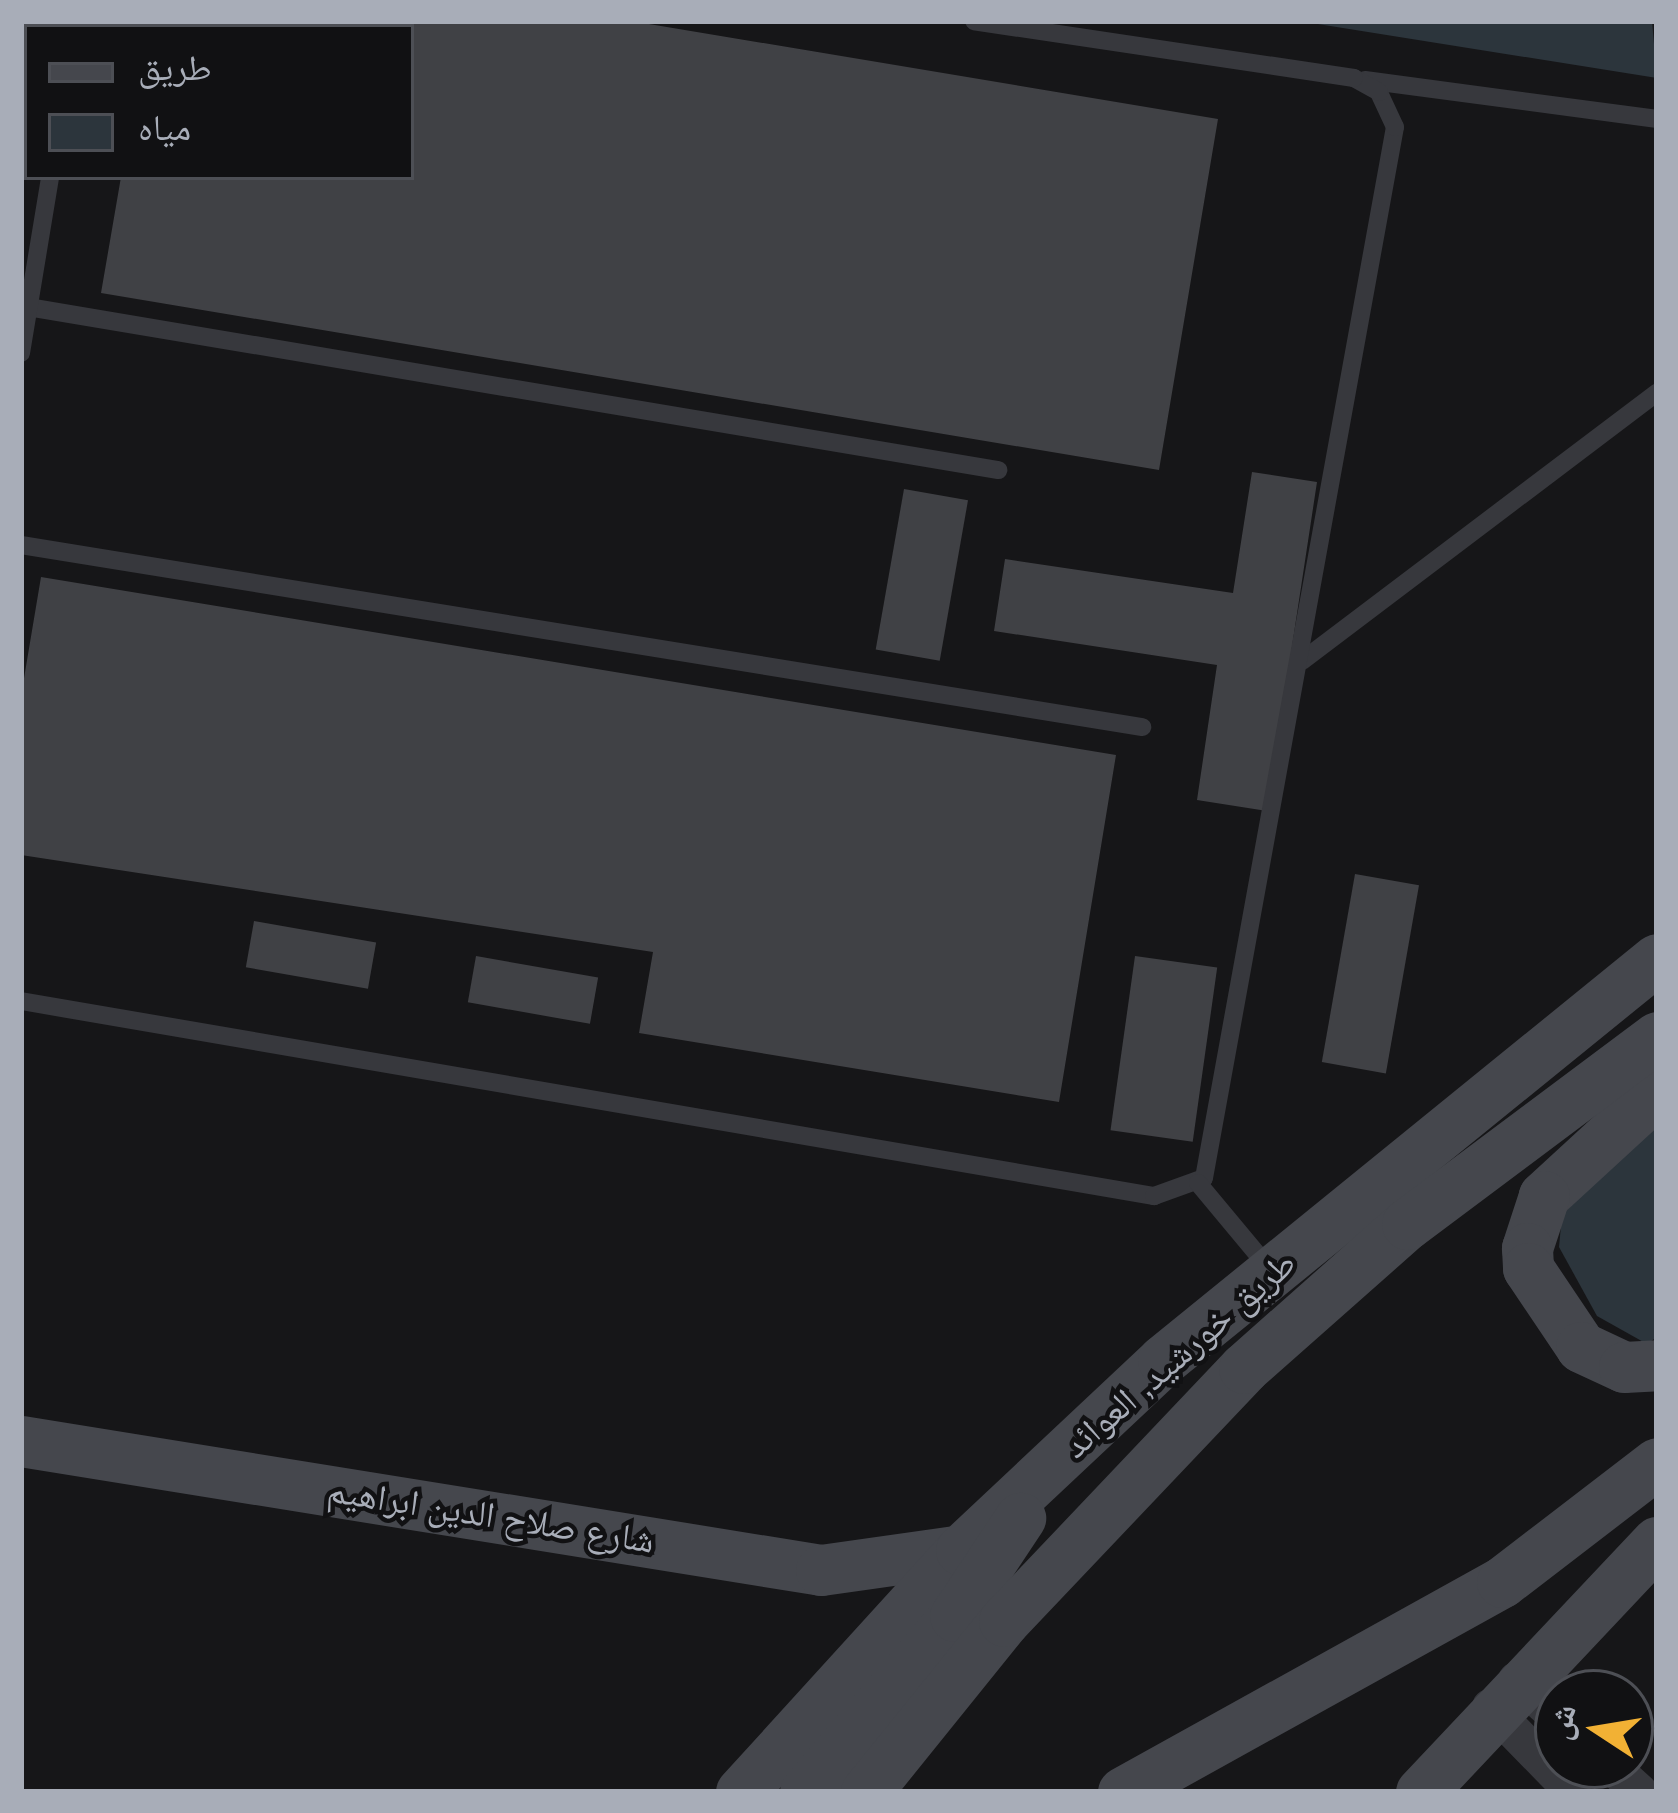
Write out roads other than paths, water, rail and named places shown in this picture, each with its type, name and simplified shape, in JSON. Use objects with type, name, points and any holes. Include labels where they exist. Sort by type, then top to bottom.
[{"type":"main road","name":"طريق خورشيد, العوائد","points":[[741,1792],[961,1550],[1041,1474],[1271,1272],[1657,959]]},
{"type":"main road","points":[[866,1792],[1004,1621],[1244,1368],[1424,1210],[1657,1037]]},
{"type":"main road","points":[[1657,1092],[1544,1196],[1527,1248],[1581,1347],[1624,1367],[1657,1364]]},
{"type":"main road","name":"شارع صلاح الدين ابراهيم","points":[[21,1441],[821,1570],[961,1550]]},
{"type":"main road","points":[[1123,1792],[1502,1582],[1657,1463]]},
{"type":"main road","points":[[805,1792],[981,1582],[1041,1474]]},
{"type":"main road","points":[[1440,1784],[1503,1694],[1657,1542]]},
{"type":"street","points":[[1503,1694],[1534,1708]]},
{"type":"street","points":[[1503,1694],[1573,1792]]},
{"type":"lane","points":[[974,21],[1657,118]]},
{"type":"lane","points":[[21,1001],[1154,1196],[1198,1184],[1216,1153],[1395,127],[1379,92],[1354,78]]},
{"type":"lane","points":[[21,353],[49,180]]},
{"type":"lane","points":[[21,209],[44,212]]},
{"type":"lane","points":[[28,307],[998,470]]},
{"type":"lane","points":[[1302,661],[1657,393]]},
{"type":"lane","points":[[21,545],[1142,727]]},
{"type":"lane","points":[[1198,1184],[1271,1272]]},
{"type":"water","points":[[1299,21],[1652,21],[1657,78]]},
{"type":"water","points":[[1657,1120],[1657,1337],[1647,1344],[1597,1316],[1559,1247],[1562,1215]]}]
